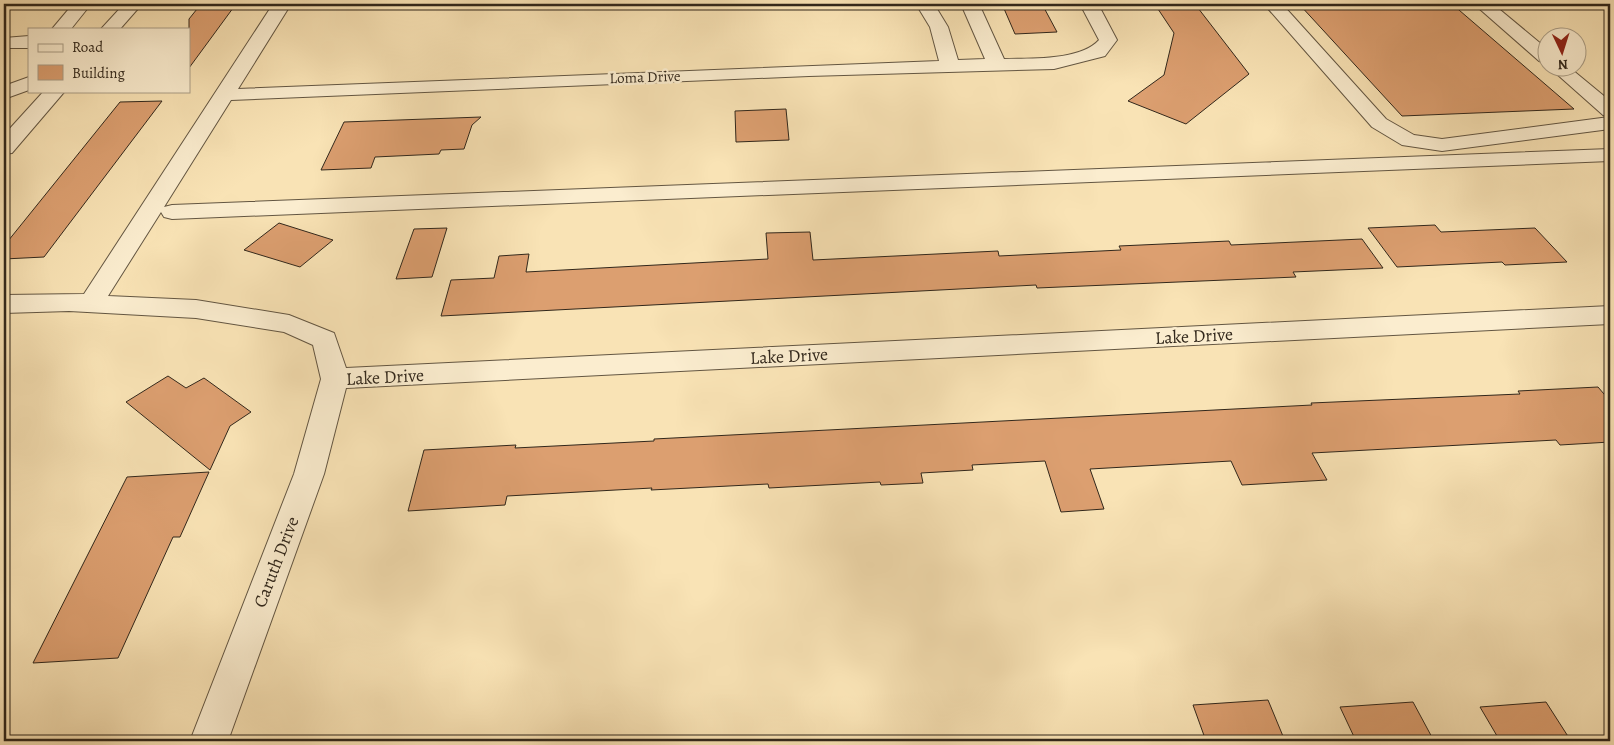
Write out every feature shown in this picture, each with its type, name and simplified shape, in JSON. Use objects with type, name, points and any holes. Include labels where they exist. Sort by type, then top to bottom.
[{"type":"street","points":[[62,28],[82,4]]},
{"type":"street","points":[[111,28],[133,4]]},
{"type":"street","points":[[91,303],[282,4]]},
{"type":"street","points":[[925,4],[939,27],[950,66]]},
{"type":"street","points":[[970,4],[997,65]]},
{"type":"street","name":"Loma Drive","points":[[236,95],[1054,63],[1098,52],[1108,40],[1089,4]]},
{"type":"street","points":[[1273,4],[1379,123],[1409,141],[1442,144],[1610,123]]},
{"type":"street","points":[[1483,4],[1536,49]]},
{"type":"street","points":[[4,43],[28,42]]},
{"type":"street","points":[[1571,78],[1610,111]]},
{"type":"street","points":[[4,93],[28,83]]},
{"type":"street","points":[[4,148],[13,128],[54,92]]},
{"type":"street","points":[[172,212],[1610,155]]},
{"type":"street","name":"Lake Drive","points":[[4,304],[91,303],[196,309],[289,324],[325,340],[334,379],[1610,315]]},
{"type":"street","name":"Caruth Drive","points":[[209,741],[309,474],[334,379]]},
{"type":"building","points":[[201,4],[236,4],[190,67],[189,19]]},
{"type":"building","points":[[1002,4],[1042,4],[1057,32],[1015,34]]},
{"type":"building","points":[[1299,4],[1452,4],[1574,109],[1402,116]]},
{"type":"building","points":[[1198,8],[1249,74],[1186,124],[1128,101],[1164,75],[1174,33],[1158,9]]},
{"type":"building","points":[[162,101],[44,257],[4,259],[4,246],[120,102]]},
{"type":"building","points":[[786,109],[789,140],[736,142],[735,111]]},
{"type":"building","points":[[481,117],[472,125],[464,149],[441,150],[439,154],[375,157],[371,168],[321,170],[344,122]]},
{"type":"building","points":[[279,223],[333,240],[300,267],[244,250]]},
{"type":"building","points":[[1435,225],[1441,232],[1535,228],[1567,262],[1505,265],[1502,262],[1397,267],[1368,228]]},
{"type":"building","points":[[447,228],[432,277],[396,279],[414,229]]},
{"type":"building","points":[[810,232],[813,260],[998,251],[999,256],[1121,250],[1119,246],[1229,241],[1231,245],[1362,239],[1383,268],[1293,272],[1296,277],[1037,288],[1036,285],[441,316],[451,280],[494,278],[499,256],[529,254],[526,272],[768,259],[766,233]]},
{"type":"building","points":[[168,376],[186,388],[204,378],[251,412],[230,426],[210,470],[126,402]]},
{"type":"building","points":[[1598,387],[1610,401],[1610,442],[1560,445],[1556,440],[1312,453],[1327,480],[1242,485],[1231,461],[1090,469],[1104,509],[1061,512],[1045,461],[972,465],[973,470],[921,473],[923,483],[881,485],[880,482],[769,488],[768,484],[651,490],[652,488],[507,496],[505,505],[408,511],[424,450],[516,445],[515,448],[654,441],[654,439],[1312,405],[1311,403],[1520,394],[1518,391]]},
{"type":"building","points":[[209,472],[180,537],[173,537],[118,658],[33,663],[127,477]]},
{"type":"building","points":[[1268,700],[1285,741],[1206,741],[1193,705]]},
{"type":"building","points":[[1413,702],[1434,741],[1356,741],[1340,707]]},
{"type":"building","points":[[1546,702],[1571,741],[1500,741],[1480,707]]}]
